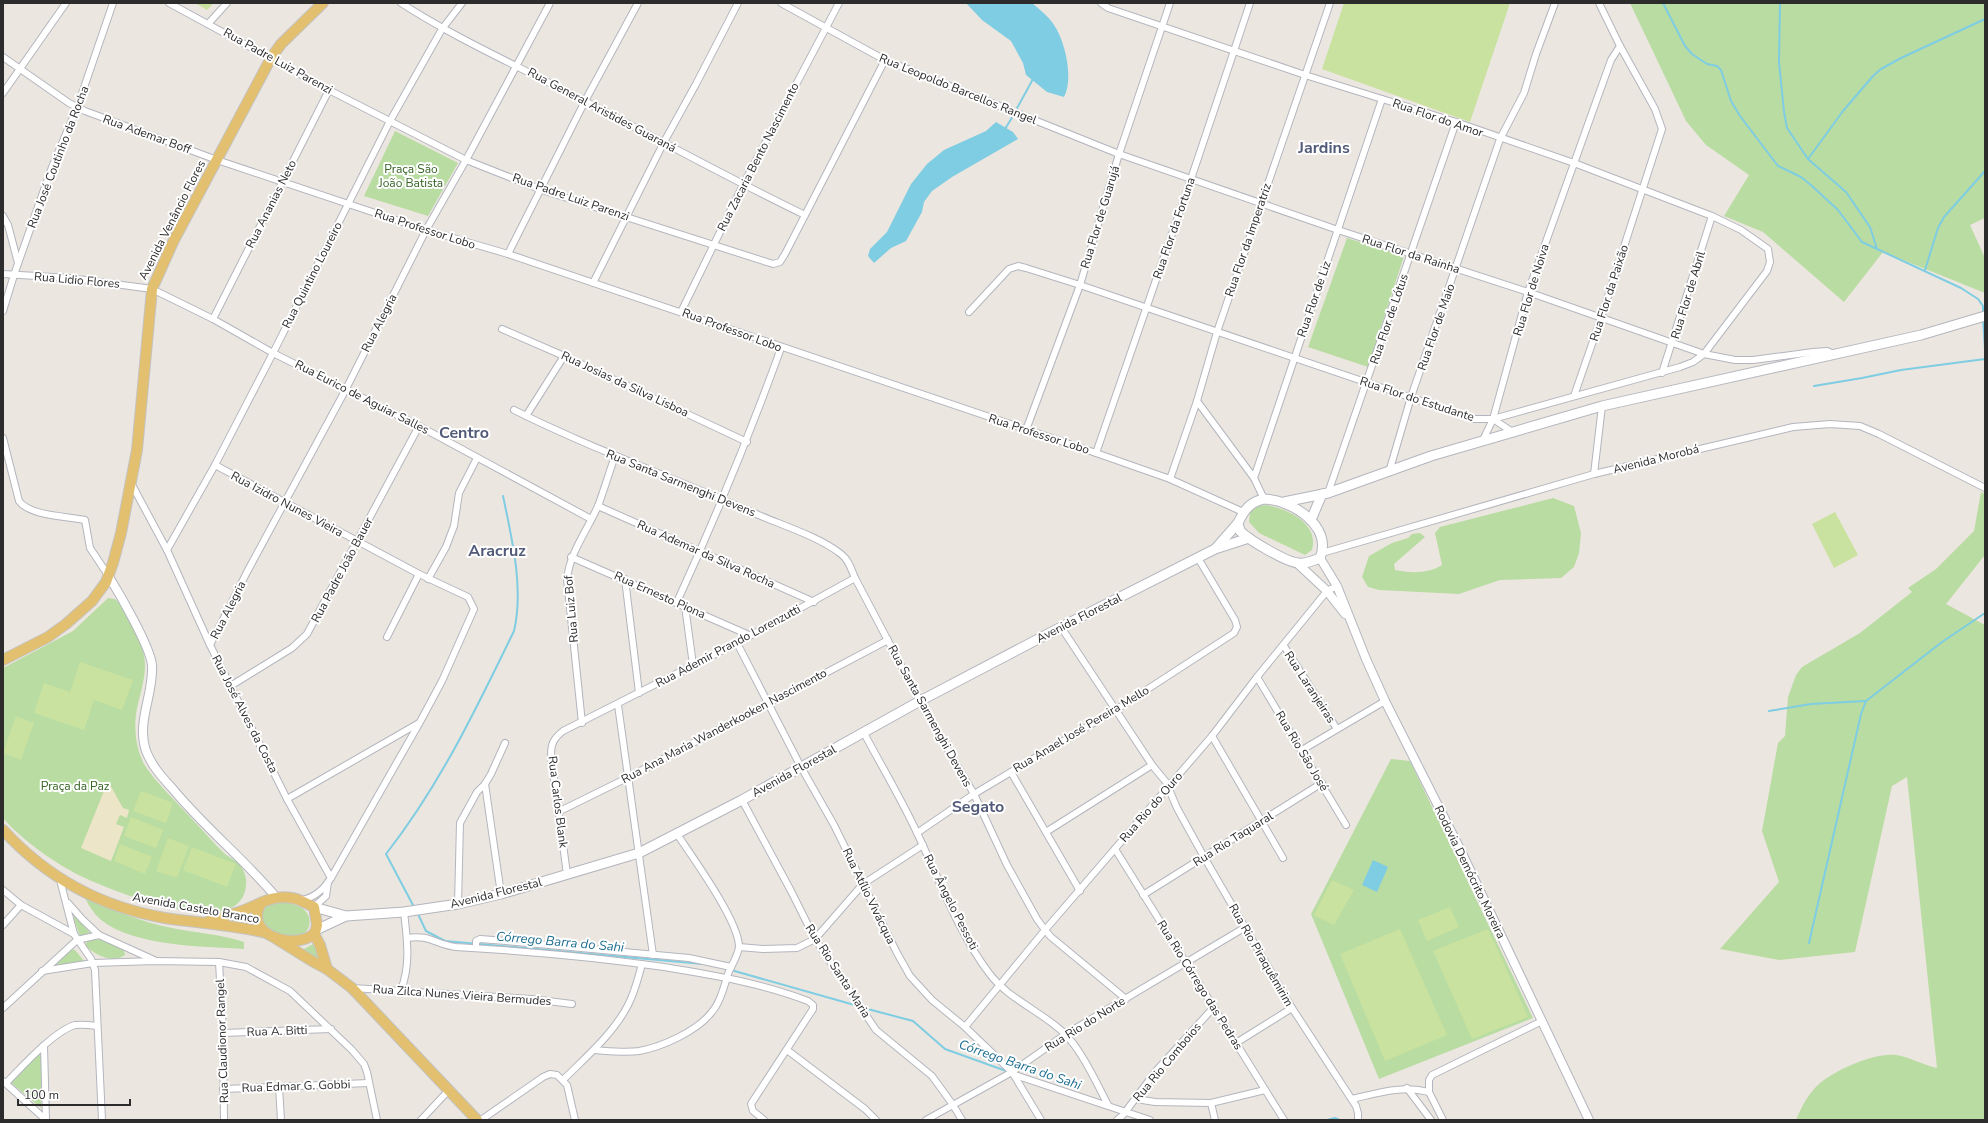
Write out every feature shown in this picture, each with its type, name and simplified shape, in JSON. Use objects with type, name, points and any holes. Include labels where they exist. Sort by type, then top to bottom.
[{"type":"main road","name":"Avenida Venâncio Flores","points":[[3,660],[48,637],[66,624],[92,601],[106,582],[121,533],[131,483],[140,425],[152,289],[174,242],[271,58],[281,44],[323,3]]},
{"type":"main road","points":[[1215,549],[1238,522],[1243,512],[1249,505],[1256,501],[1264,499],[1284,502],[1325,493],[1389,472],[1431,456],[1483,440],[1514,433],[1602,406],[1921,335],[1985,316]]},
{"type":"main road","points":[[1311,520],[1325,493]]},
{"type":"main road","points":[[1238,522],[1240,531],[1249,538],[1297,563],[1306,563],[1321,556],[1321,537],[1318,528],[1311,520],[1284,502]]},
{"type":"main road","points":[[1215,549],[1249,538]]},
{"type":"main road","name":"Avenida Florestal","points":[[314,907],[346,916],[404,912],[458,904],[501,894],[639,853],[742,800],[920,701],[1215,549]]},
{"type":"main road","name":"Avenida Castelo Branco","points":[[3,830],[22,850],[60,880],[82,892],[124,908],[164,918],[203,922],[271,936],[312,962],[327,968],[352,988],[477,1120]]},
{"type":"main road","points":[[203,922],[243,911],[262,902],[276,898],[299,900],[314,907],[315,932],[327,968]]},
{"type":"main road","points":[[262,902],[258,910],[257,919],[261,928],[271,936],[292,941],[305,938],[315,932]]},
{"type":"main road","name":"Avenida Florestal","points":[[315,932],[346,916]]},
{"type":"street","points":[[3,93],[66,3]]},
{"type":"street","name":"Rua José Coutinho da Rocha","points":[[3,311],[18,263],[52,167],[77,108],[113,3]]},
{"type":"street","name":"Rua Padre Luiz Parenzi","points":[[169,3],[329,90],[466,160],[542,190],[773,264],[780,262],[885,60]]},
{"type":"street","points":[[208,24],[227,3]]},
{"type":"street","name":"Rua General Aristides Guaraná","points":[[401,3],[442,29],[585,101],[743,185],[805,215]]},
{"type":"street","name":"Rua Quintino Loureiro","points":[[167,550],[215,465],[390,121],[442,29],[462,3]]},
{"type":"street","name":"Rua Alegria","points":[[210,645],[247,572],[346,389],[426,230],[466,160],[550,3]]},
{"type":"street","points":[[508,254],[542,190],[585,101],[638,3]]},
{"type":"street","points":[[593,283],[664,142],[738,3]]},
{"type":"street","name":"Rua Leopoldo Barcellos Rangel","points":[[781,3],[885,60],[1119,154]]},
{"type":"street","name":"Rua Zacaria Bento Nascimento","points":[[681,312],[743,185],[839,3]]},
{"type":"street","name":"Rua Flor do Amor","points":[[1101,3],[1108,8],[1162,27],[1235,50],[1305,75],[1456,122],[1500,139],[1574,163],[1643,188],[1712,216],[1740,230],[1768,249]]},
{"type":"street","name":"Rua Flor de Guarujá","points":[[1026,430],[1080,285],[1119,154],[1170,3]]},
{"type":"street","name":"Rua Flor da Fortuna","points":[[1096,453],[1250,3]]},
{"type":"street","name":"Rua Flor da Imperatriz","points":[[1170,479],[1197,401],[1217,332],[1330,3]]},
{"type":"street","name":"Rua Flor de Maio","points":[[1389,472],[1411,397],[1500,139],[1524,93],[1536,54],[1555,3]]},
{"type":"street","name":"Rua Flor da Paixão","points":[[1574,396],[1601,318],[1662,129],[1655,109],[1620,46],[1599,3]]},
{"type":"street","name":"Rua Flor de Noiva","points":[[1483,440],[1493,419],[1528,292],[1611,60],[1620,46]]},
{"type":"street","name":"Rua Ademar Boff","points":[[3,57],[77,108],[217,160]]},
{"type":"street","name":"Rua Ananias Neto","points":[[213,319],[329,90]]},
{"type":"street","name":"Rua Flor de Liz","points":[[1254,478],[1382,99]]},
{"type":"street","name":"Rua Flor de Lótus","points":[[1325,493],[1367,382],[1456,122]]},
{"type":"street","name":"Rua Flor da Rainha","points":[[1119,154],[1338,230],[1528,292],[1704,354],[1735,360],[1753,360],[1827,351],[1835,354]]},
{"type":"street","name":"Rua Professor Lobo","points":[[217,160],[426,230],[508,254],[681,312],[781,348],[1096,453],[1170,479],[1243,512]]},
{"type":"street","points":[[3,216],[8,225],[18,263]]},
{"type":"street","name":"Rua Flor de Abril","points":[[1662,373],[1673,343],[1712,216]]},
{"type":"street","name":"Rua Flor do Estudante","points":[[969,312],[1005,272],[1013,267],[1026,268],[1146,307],[1474,419],[1493,419],[1662,373],[1692,362],[1704,354],[1767,271],[1770,262],[1768,249]]},
{"type":"street","name":"Rua Lidio Flores","points":[[3,274],[70,278],[152,289]]},
{"type":"street","name":"Rua Eurico de Aguiar Salles","points":[[152,289],[213,319],[273,353],[419,426],[592,519]]},
{"type":"street","name":"Rua Josias da Silva Lisboa","points":[[502,329],[564,356],[747,442]]},
{"type":"street","points":[[677,602],[701,551],[747,442],[781,348]]},
{"type":"street","points":[[526,416],[564,356]]},
{"type":"street","points":[[1197,401],[1254,478],[1264,499]]},
{"type":"street","points":[[1594,474],[1602,406]]},
{"type":"street","name":"Rua Santa Sarmenghi Devens","points":[[514,410],[615,456],[723,500],[821,543],[846,559],[854,578],[920,701],[974,794],[1007,865],[1045,930],[1126,998]]},
{"type":"street","points":[[1493,419],[1514,433]]},
{"type":"street","name":"Avenida Morobá","points":[[1321,556],[1594,474],[1793,427],[1830,424],[1860,426],[1879,434],[1985,488]]},
{"type":"street","name":"Rua Padre João Bauer","points":[[232,685],[292,648],[307,634],[419,426]]},
{"type":"street","points":[[3,438],[19,501],[24,507],[33,511],[85,520],[90,548],[121,595],[151,659],[151,676],[144,713],[142,740],[151,764],[183,802],[258,876],[276,898]]},
{"type":"street","name":"Rua Luiz Bof","points":[[582,723],[567,579],[571,557],[598,506],[615,456]]},
{"type":"street","points":[[428,579],[446,547],[454,526],[459,494],[477,458]]},
{"type":"street","name":"Rua Izidro Nunes Vieira","points":[[215,465],[285,504],[428,579],[468,597],[474,609],[472,616],[442,681],[420,722]]},
{"type":"street","points":[[3,470],[11,468]]},
{"type":"street","name":"Rua José Alves da Costa","points":[[131,483],[167,550],[210,645],[232,685],[287,799],[330,880]]},
{"type":"street","name":"Rua Ademar da Silva Rocha","points":[[598,506],[814,602]]},
{"type":"street","name":"Rodovia Demócrito Moreira","points":[[1321,556],[1337,586],[1351,623],[1385,701],[1459,847],[1590,1120]]},
{"type":"street","name":"Rua Ernesto Piona","points":[[571,557],[625,579],[749,635]]},
{"type":"street","name":"Rua Anael José Pereira Mello","points":[[917,833],[974,794],[1117,709],[1229,637],[1237,627],[1235,620],[1198,558]]},
{"type":"street","name":"Rodovia Demócrito Moreira","points":[[1297,563],[1328,591],[1351,623]]},
{"type":"street","points":[[387,637],[419,574]]},
{"type":"street","name":"Rua Ademir Prando Lorenzutti","points":[[582,723],[814,602],[854,578]]},
{"type":"street","points":[[625,579],[639,693]]},
{"type":"street","name":"Rua Rio do Ouro","points":[[966,1027],[1045,930],[1212,736],[1257,677],[1328,591],[1337,586]]},
{"type":"street","points":[[685,606],[692,665]]},
{"type":"street","name":"Rua Rio Piraquêmirim","points":[[1061,627],[1117,709],[1152,765],[1163,777],[1177,808],[1244,928],[1292,1008],[1352,1099],[1358,1112],[1358,1120]]},
{"type":"street","name":"Rua Ana Maria Wanderkooken Nascimento","points":[[560,811],[627,778],[888,640]]},
{"type":"street","name":"Rua Atílio Vivácqua","points":[[737,643],[800,767],[834,825],[897,953],[910,976],[932,1000],[966,1027],[1013,1073],[1041,1120]]},
{"type":"street","name":"Rua Laranjeiras","points":[[1284,646],[1337,729]]},
{"type":"street","name":"Rua Rio São José","points":[[1257,677],[1346,824]]},
{"type":"street","points":[[1302,750],[1385,701]]},
{"type":"street","points":[[618,705],[627,778],[654,955]]},
{"type":"street","points":[[287,799],[420,722]]},
{"type":"street","points":[[314,907],[326,896],[330,880],[420,722]]},
{"type":"street","name":"Rua Carlos Blank","points":[[567,874],[560,811],[551,756],[551,746],[555,738],[563,731],[582,723]]},
{"type":"street","name":"Rua Ângelo Pessoti","points":[[864,733],[917,833],[964,932],[988,972],[1000,986],[1066,1034],[1075,1045],[1108,1105]]},
{"type":"street","points":[[1212,736],[1283,858]]},
{"type":"street","points":[[458,904],[460,823],[474,797],[485,784],[505,743]]},
{"type":"street","points":[[1046,832],[1152,765]]},
{"type":"street","points":[[1011,772],[1080,890]]},
{"type":"street","name":"Rua Rio Taquaral","points":[[1143,895],[1322,783]]},
{"type":"street","points":[[485,784],[501,894]]},
{"type":"street","name":"Rua Rio Santa Maria","points":[[742,800],[791,890],[815,939],[861,1008],[883,1038],[932,1076],[954,1105],[962,1120]]},
{"type":"street","points":[[594,1050],[640,1051],[681,1035],[703,1022],[712,1013],[728,977],[739,947],[734,929],[723,906],[677,834]]},
{"type":"street","points":[[739,947],[763,949],[797,948],[815,939],[863,884],[923,845]]},
{"type":"street","name":"Rua Rio Córrego das Pedras","points":[[1115,849],[1187,962],[1284,1120]]},
{"type":"street","points":[[60,880],[76,937],[93,963],[95,970],[102,1120]]},
{"type":"street","points":[[299,900],[313,896],[330,880]]},
{"type":"street","points":[[3,890],[21,904],[76,937],[99,935]]},
{"type":"street","points":[[67,902],[99,935],[155,961]]},
{"type":"street","points":[[3,925],[21,904]]},
{"type":"street","points":[[401,990],[408,966],[404,912]]},
{"type":"street","name":"Rua Rio do Norte","points":[[926,1120],[1013,1073],[1066,1034],[1244,928]]},
{"type":"street","points":[[407,938],[421,936],[452,946],[546,953],[642,964],[728,977],[793,995],[811,1003],[813,1009],[787,1050],[752,1100],[751,1104],[753,1111],[764,1120]]},
{"type":"street","points":[[3,1008],[76,937]]},
{"type":"street","points":[[476,948],[476,942],[480,939],[689,958],[731,967]]},
{"type":"street","points":[[126,961],[130,954],[127,947]]},
{"type":"street","points":[[42,970],[93,963],[126,961],[219,962],[246,967],[290,991],[331,1029],[364,1064],[377,1120]]},
{"type":"street","name":"Rua Claudionor Rangel","points":[[219,962],[223,1033],[224,1120]]},
{"type":"street","points":[[563,1080],[594,1050],[628,1005],[642,964]]},
{"type":"street","name":"Rua Zilca Nunes Vieira Bermudes","points":[[352,988],[532,999],[572,1004]]},
{"type":"street","name":"Rua Rio Comboios","points":[[1119,1119],[1156,1072],[1214,1007]]},
{"type":"street","points":[[1236,1044],[1292,1008]]},
{"type":"street","points":[[1443,1120],[1429,1092],[1428,1080],[1432,1075],[1542,1021]]},
{"type":"street","points":[[46,1120],[4,1082],[44,1046],[65,1030],[76,1025],[97,1026]]},
{"type":"street","name":"Rua A. Bitti","points":[[223,1033],[331,1029]]},
{"type":"street","points":[[44,1046],[46,1120]]},
{"type":"street","points":[[787,1050],[865,1109],[876,1120]]},
{"type":"street","points":[[1013,1073],[1150,1120]]},
{"type":"street","points":[[481,1120],[543,1077],[550,1074],[557,1075],[567,1085],[576,1120]]},
{"type":"street","name":"Rua Edmar G. Gobbi","points":[[223,1089],[369,1083]]},
{"type":"street","points":[[279,1087],[281,1120]]},
{"type":"street","points":[[1352,1099],[1407,1088],[1429,1092]]},
{"type":"street","points":[[1407,1088],[1431,1120]]},
{"type":"street","points":[[1136,1099],[1161,1102],[1211,1103],[1265,1090]]},
{"type":"street","points":[[422,1120],[448,1091]]},
{"type":"street","points":[[1211,1103],[1215,1120]]},
{"type":"street","points":[[1119,1119],[1128,1120]]},
{"type":"green space","points":[[195,3],[214,3],[207,10]]},
{"type":"green space","points":[[1344,3],[1510,3],[1470,122],[1322,69]]},
{"type":"green space","points":[[1630,3],[1985,3],[1985,218],[1970,225],[1985,258],[1985,293],[1883,252],[1844,302],[1763,232],[1724,216],[1749,175],[1706,145],[1686,121]]},
{"type":"green space","name":"Praça São João Batista","points":[[395,131],[458,163],[428,216],[364,196]]},
{"type":"green space","points":[[1347,238],[1404,256],[1368,367],[1308,347]]},
{"type":"green space","points":[[1981,492],[1985,494],[1985,555],[1946,604],[1985,625],[1985,1120],[1796,1120],[1806,1100],[1819,1084],[1835,1073],[1856,1063],[1877,1056],[1896,1055],[1937,1068],[1907,777],[1892,786],[1855,952],[1779,960],[1720,949],[1779,882],[1762,831],[1778,743],[1785,736],[1788,697],[1796,675],[1802,667],[1860,633],[1912,592],[1908,588],[1936,569],[1974,531]]},
{"type":"green space","points":[[1553,498],[1574,506],[1581,533],[1579,553],[1574,567],[1561,578],[1500,580],[1459,594],[1379,590],[1368,587],[1362,577],[1369,556],[1392,543],[1408,538],[1412,534],[1420,533],[1425,537],[1394,564],[1395,570],[1419,572],[1431,570],[1442,565],[1435,533],[1440,527]]},
{"type":"green space","points":[[1266,505],[1283,510],[1300,519],[1311,532],[1313,540],[1312,550],[1305,555],[1259,533],[1249,522],[1250,512],[1259,506]]},
{"type":"green space","points":[[1835,512],[1858,555],[1834,568],[1812,524]]},
{"type":"green space","name":"Praça da Paz","points":[[108,598],[115,599],[119,603],[136,632],[144,657],[145,665],[143,685],[136,711],[135,727],[137,743],[144,764],[160,785],[225,854],[238,863],[245,874],[246,885],[239,902],[223,911],[201,912],[174,908],[121,893],[85,878],[74,873],[30,844],[3,818],[3,668],[73,631]]},
{"type":"green space","points":[[80,662],[133,680],[122,710],[94,700],[84,730],[34,713],[44,683],[70,692]]},
{"type":"green space","points":[[16,716],[34,723],[21,760],[3,753]]},
{"type":"green space","points":[[1391,759],[1410,761],[1533,1018],[1379,1079],[1311,914]]},
{"type":"green space","points":[[141,791],[173,803],[166,823],[133,811]]},
{"type":"green space","points":[[131,817],[163,830],[156,848],[124,836]]},
{"type":"green space","points":[[168,838],[189,846],[177,878],[156,871]]},
{"type":"green space","points":[[120,844],[152,857],[145,874],[114,861]]},
{"type":"green space","points":[[192,847],[236,864],[227,887],[183,870]]},
{"type":"green space","points":[[1332,880],[1354,890],[1334,925],[1314,915]]},
{"type":"green space","points":[[85,898],[138,919],[172,928],[226,937],[244,942],[244,949],[170,944],[132,936],[115,929],[101,920],[92,910]]},
{"type":"green space","points":[[284,901],[302,908],[308,915],[310,923],[309,927],[304,933],[295,936],[278,934],[264,924],[262,920],[262,907],[269,903]]},
{"type":"green space","points":[[1450,907],[1459,927],[1427,941],[1418,920]]},
{"type":"green space","points":[[246,911],[248,924],[230,922]]},
{"type":"green space","points":[[73,917],[76,917],[90,933],[80,936]]},
{"type":"green space","points":[[1400,929],[1447,1035],[1385,1061],[1340,954]]},
{"type":"green space","points":[[1488,929],[1528,1017],[1472,1039],[1433,951]]},
{"type":"green space","points":[[88,940],[102,940],[124,950],[125,955],[115,959],[99,955],[85,945]]},
{"type":"green space","points":[[315,943],[321,961],[302,950]]},
{"type":"green space","points":[[71,949],[75,950],[84,961],[54,966],[54,963]]},
{"type":"green space","points":[[41,1053],[41,1108],[9,1081]]},
{"type":"sand","points":[[108,781],[123,808],[129,810],[127,818],[120,815],[116,824],[124,827],[111,861],[81,848]]},
{"type":"water","points":[[966,3],[1032,3],[1044,13],[1058,32],[1065,50],[1068,80],[1064,97],[1047,92],[1026,75],[1023,63],[1011,41],[982,20]]},
{"type":"water","points":[[996,122],[1013,132],[1018,139],[952,177],[932,191],[924,202],[922,212],[906,241],[891,248],[874,263],[868,256],[870,249],[887,232],[911,184],[927,164],[944,150],[986,131]]},
{"type":"water","points":[[1373,860],[1388,867],[1377,892],[1362,885]]},
{"type":"waterway","points":[[1663,3],[1685,46],[1692,54],[1707,64],[1717,66],[1721,70],[1731,101],[1740,116],[1778,166],[1801,177],[1812,186],[1838,210],[1862,242],[1961,288],[1978,299],[1983,306],[1983,314]]},
{"type":"waterway","points":[[1780,3],[1779,62],[1787,128],[1808,159],[1846,192],[1870,227],[1877,249]]},
{"type":"waterway","points":[[1808,159],[1843,111],[1873,76],[1881,69],[1901,58],[1985,19]]},
{"type":"waterway","points":[[1016,110],[1033,79]]},
{"type":"waterway","points":[[1005,129],[1013,116]]},
{"type":"waterway","points":[[1925,270],[1938,228],[1944,217],[1985,171]]},
{"type":"waterway","points":[[1983,318],[1985,349]]},
{"type":"waterway","points":[[1814,386],[1901,370],[1985,359]]},
{"type":"waterway","name":"Córrego Barra do Sahi","points":[[414,907],[386,854],[405,828],[440,774],[471,718],[514,631],[518,598],[516,564],[503,496]]},
{"type":"waterway","points":[[1809,943],[1861,714],[1866,701],[1942,642],[1985,613]]},
{"type":"waterway","points":[[1769,711],[1811,704],[1865,701]]},
{"type":"waterway","name":"Córrego Barra do Sahi","points":[[417,912],[426,931],[445,941],[703,964]]},
{"type":"waterway","name":"Córrego Barra do Sahi","points":[[731,970],[858,1006]]},
{"type":"waterway","name":"Córrego Barra do Sahi","points":[[864,1008],[913,1021],[945,1049],[1009,1072]]},
{"type":"waterway","name":"Córrego Barra do Sahi","points":[[1327,1120],[1335,1118],[1340,1120]]},
{"type":"district","name":"Jardins","points":[[1324,148]]},
{"type":"district","name":"Centro","points":[[464,433]]},
{"type":"district","name":"Aracruz","points":[[497,551]]},
{"type":"district","name":"Segato","points":[[978,807]]}]
